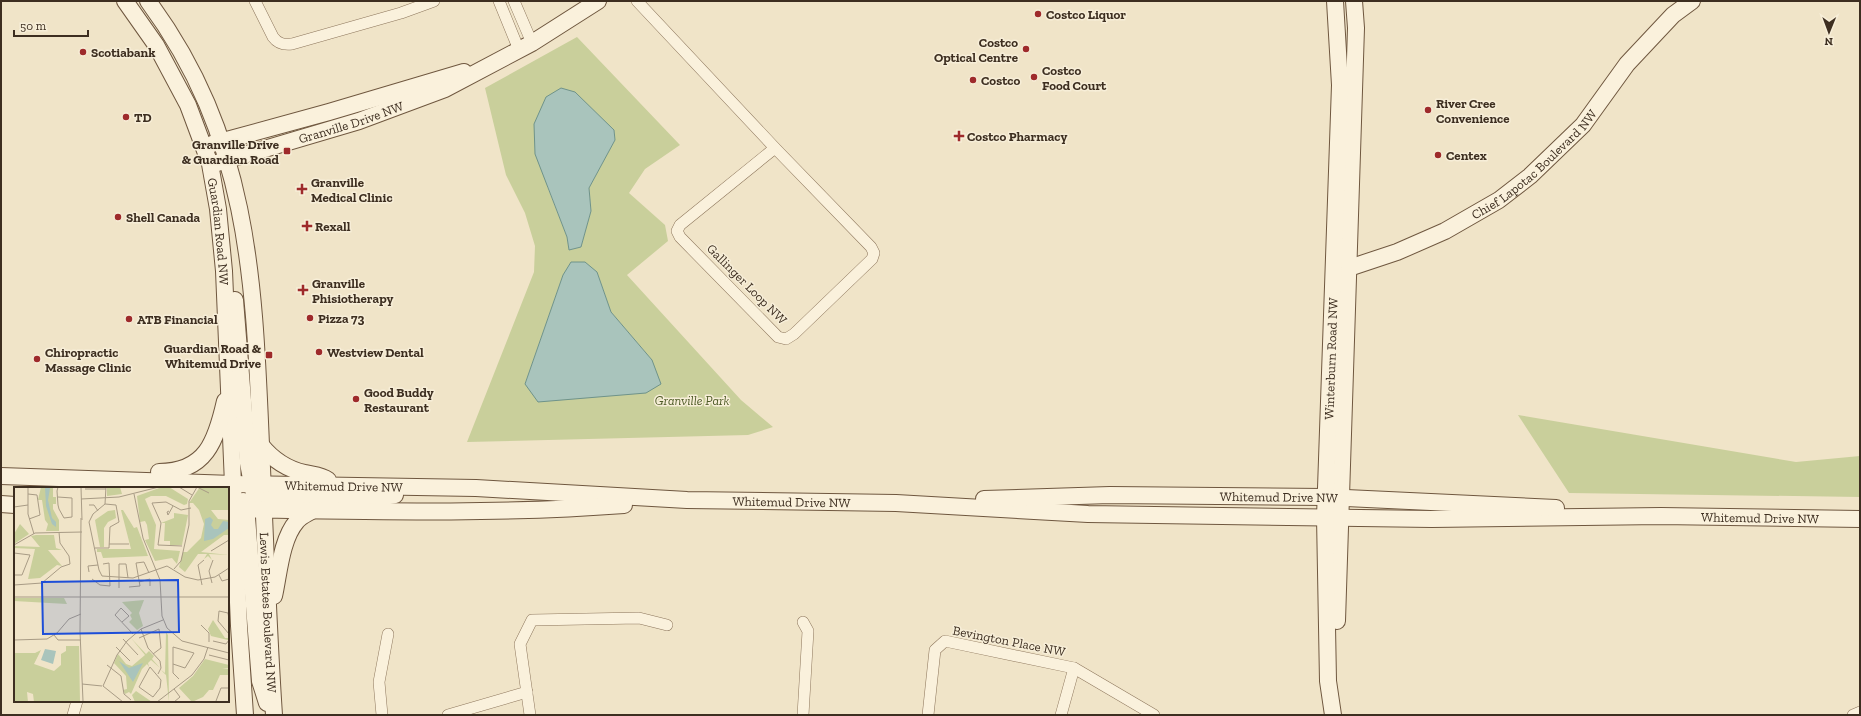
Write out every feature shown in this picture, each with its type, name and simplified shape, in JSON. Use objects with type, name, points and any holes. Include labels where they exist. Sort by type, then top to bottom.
[{"type":"main road","name":"Guardian Road NW","points":[[125,1],[145,27],[172,72],[188,105],[210,164],[221,224],[233,484],[250,501]]},
{"type":"main road","name":"Guardian Road NW","points":[[148,1],[169,31],[192,70],[214,118],[227,160],[242,222],[251,279],[261,445],[250,501]]},
{"type":"main road","name":"Granville Drive NW","points":[[210,164],[334,130],[445,89],[525,47],[598,1]]},
{"type":"main road","name":"Winterburn Road NW","points":[[1333,715],[1341,507],[1342,268],[1340,85],[1335,1]]},
{"type":"main road","name":"Winterburn Road NW","points":[[1333,715],[1328,681],[1325,517],[1342,268],[1356,28],[1354,1]]},
{"type":"main road","name":"Chief Lapotac Boulevard NW","points":[[1342,268],[1398,252],[1445,231],[1499,200],[1530,176],[1583,125],[1627,64],[1673,15],[1692,1]]},
{"type":"main road","name":"Granville Drive NW","points":[[204,145],[221,142],[329,112],[436,79],[487,66]]},
{"type":"main road","points":[[224,270],[233,293],[237,312],[250,501],[260,681],[273,715]]},
{"type":"main road","points":[[110,480],[129,473],[178,471],[197,462],[208,448],[216,433],[229,382]]},
{"type":"main road","points":[[261,445],[269,456],[281,464],[303,472],[322,476],[336,485]]},
{"type":"main road","name":"Whitemud Drive NW","points":[[1,476],[233,484],[250,501],[312,510],[480,512],[562,510],[687,500]]},
{"type":"main road","name":"Whitemud Drive NW","points":[[250,501],[336,485],[437,488],[687,500],[896,503],[1088,514],[1325,517]]},
{"type":"main road","points":[[250,501],[384,497],[437,488]]},
{"type":"main road","name":"Whitemud Drive NW","points":[[896,503],[1110,495],[1326,497],[1341,507],[1432,519],[1661,516],[1860,519]]},
{"type":"main road","points":[[245,715],[231,536],[250,501]]},
{"type":"main road","name":"Lewis Estates Boulevard NW","points":[[250,501],[268,623],[273,715]]},
{"type":"main road","points":[[1,504],[14,505]]},
{"type":"main road","name":"Whitemud Drive NW","points":[[1341,507],[1518,505],[1661,516]]},
{"type":"main road","points":[[1325,517],[1341,507]]},
{"type":"main road","points":[[268,623],[278,570],[290,532],[300,518],[312,510]]},
{"type":"street","points":[[255,1],[273,37],[276,41],[284,45],[394,15],[434,1]]},
{"type":"street","points":[[499,1],[525,47]]},
{"type":"street","points":[[514,1],[525,47]]},
{"type":"street","name":"Gallinger Loop NW","points":[[637,1],[775,148],[872,247],[874,253],[872,259],[794,334],[786,339],[778,337],[680,237],[677,231],[680,225],[775,148]]},
{"type":"street","points":[[530,715],[520,644],[532,620],[639,618],[667,625]]},
{"type":"street","points":[[803,622],[808,631],[803,715]]},
{"type":"street","points":[[382,715],[380,682],[388,634]]},
{"type":"street","name":"Bevington Place NW","points":[[928,715],[935,650],[945,641],[1074,668],[1154,715]]},
{"type":"street","name":"Bevington Place NW","points":[[1061,715],[1074,668]]},
{"type":"street","points":[[448,715],[527,692]]},
{"type":"street","points":[[73,715],[77,702]]},
{"type":"street","points":[[1853,715],[1860,712]]},
{"type":"green space","name":"Granville Park","points":[[577,37],[680,145],[645,169],[629,193],[665,225],[668,241],[627,275],[741,400],[773,427],[748,435],[467,442],[534,272],[535,246],[525,213],[506,175],[485,88]],"holes":[[[614,130],[615,140],[589,188],[591,211],[581,247],[569,250],[567,237],[547,186]],[[597,272],[611,312],[652,360],[525,384],[563,275]]]},
{"type":"green space","points":[[1518,415],[1796,462],[1860,456],[1860,497],[1569,493]]},
{"type":"water","points":[[561,88],[575,92],[614,130],[615,140],[589,188],[591,211],[581,247],[569,250],[567,237],[535,154],[534,124],[546,97]]},
{"type":"water","points":[[571,262],[585,262],[597,272],[611,312],[652,360],[661,384],[646,393],[538,402],[525,384],[563,275]]},
{"type":"place","name":"Costco Liquor","points":[[1038,14]]},
{"type":"place","name":"Costco Optical Centre","points":[[1026,49]]},
{"type":"place","name":"Scotiabank","points":[[83,52]]},
{"type":"place","name":"Costco Food Court","points":[[1034,77]]},
{"type":"place","name":"Costco","points":[[973,80]]},
{"type":"place","name":"River Cree Convenience","points":[[1428,110]]},
{"type":"place","name":"TD","points":[[126,117]]},
{"type":"place","name":"Costco Pharmacy","points":[[959,136]]},
{"type":"place","name":"Granville Drive & Guardian Road","points":[[287,151]]},
{"type":"place","name":"Centex","points":[[1438,155]]},
{"type":"place","name":"Granville Medical Clinic","points":[[302,189]]},
{"type":"place","name":"Shell Canada","points":[[118,217]]},
{"type":"place","name":"Rexall","points":[[307,226]]},
{"type":"place","name":"Granville Phisiotherapy","points":[[303,290]]},
{"type":"place","name":"Pizza 73","points":[[310,318]]},
{"type":"place","name":"ATB Financial","points":[[129,319]]},
{"type":"place","name":"Westview Dental","points":[[319,352]]},
{"type":"place","name":"Guardian Road & Whitemud Drive","points":[[269,355]]},
{"type":"place","name":"Chiropractic Massage Clinic","points":[[37,359]]},
{"type":"place","name":"Good Buddy Restaurant","points":[[356,399]]}]
